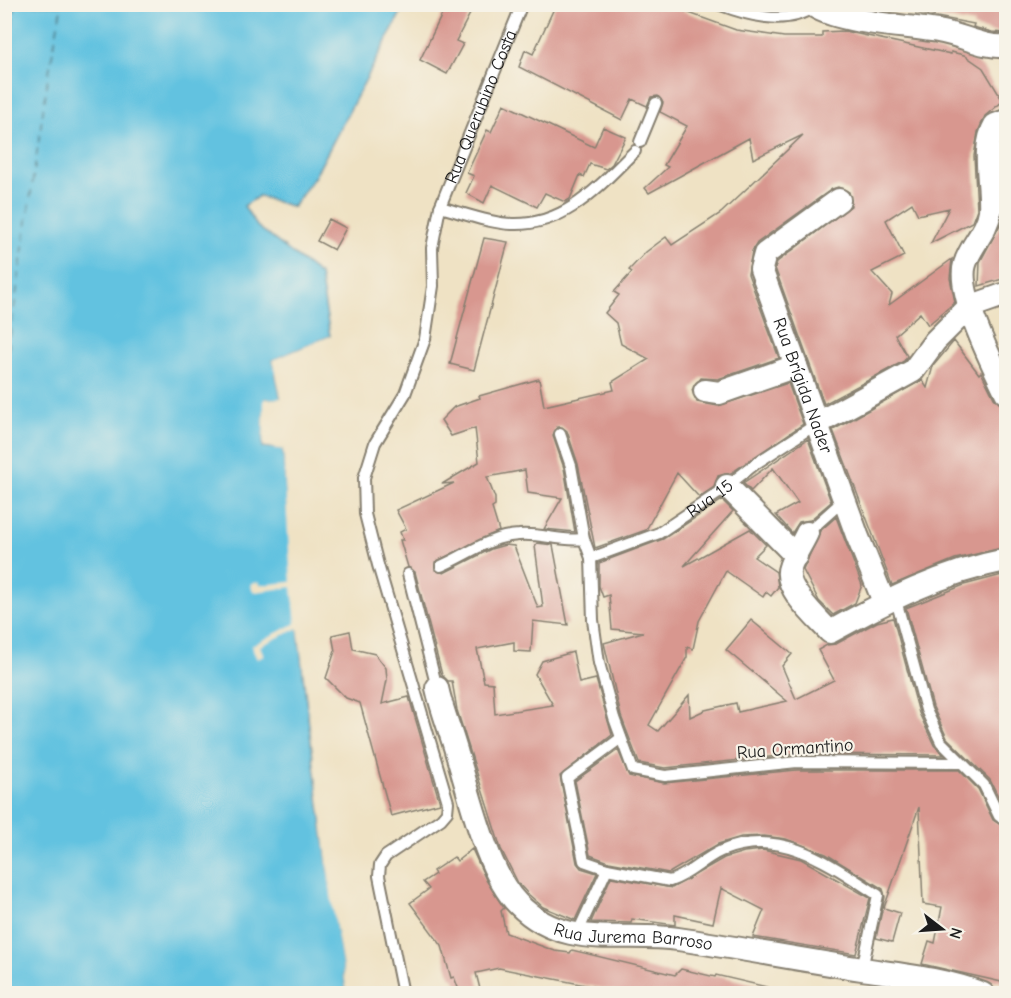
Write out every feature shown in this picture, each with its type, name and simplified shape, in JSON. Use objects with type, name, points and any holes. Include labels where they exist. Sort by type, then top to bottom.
[{"type":"street","points":[[838,4],[849,12],[874,21]]},
{"type":"street","points":[[812,6],[843,17],[945,32],[1004,52]]},
{"type":"street","points":[[1006,121],[995,125],[989,139],[990,210],[986,228],[966,261],[963,273],[969,307],[1006,392]]},
{"type":"street","name":"Rua Brígida Nader","points":[[839,200],[765,254],[761,268],[845,499],[890,601]]},
{"type":"street","points":[[818,423],[913,371],[935,341],[969,307],[1006,294]]},
{"type":"street","points":[[705,391],[719,393],[796,366]]},
{"type":"street","points":[[727,486],[795,556]]},
{"type":"street","points":[[807,534],[789,568],[791,587],[830,632],[931,581],[981,565],[1006,560]]},
{"type":"street","name":"Rua Jurema Barroso","points":[[437,688],[475,812],[505,888],[519,906],[552,927],[602,938],[676,939],[954,985],[983,993]]},
{"type":"lane","name":"Rua Querubino Costa","points":[[403,993],[379,876],[380,865],[386,856],[441,819],[447,812],[448,802],[378,565],[365,514],[364,478],[375,442],[405,394],[426,339],[432,286],[432,248],[440,207],[522,4]]},
{"type":"lane","points":[[718,4],[744,14],[779,18],[802,15],[812,6]]},
{"type":"lane","points":[[440,207],[511,224],[540,222],[570,211],[638,147],[656,103]]},
{"type":"lane","name":"Rua 15","points":[[591,558],[651,537],[818,423]]},
{"type":"lane","points":[[560,434],[571,466],[584,539],[591,558],[595,642],[608,701],[621,738],[567,778],[584,861],[607,869],[669,881],[680,878],[713,855],[729,848],[766,842],[815,855],[878,895],[862,969]]},
{"type":"lane","points":[[807,534],[845,499]]},
{"type":"lane","points":[[441,566],[477,547],[518,535],[564,541],[584,539]]},
{"type":"lane","points":[[408,574],[437,688]]},
{"type":"lane","name":"Rua Brígida Nader","points":[[890,601],[926,710],[941,742],[984,785],[999,816],[1006,821]]},
{"type":"lane","name":"Rua Ormantino","points":[[621,738],[633,770],[665,776],[797,762],[960,763]]},
{"type":"lane","points":[[577,934],[607,869]]},
{"type":"water","points":[[5,5],[405,5],[315,176],[293,207],[259,196],[244,206],[257,226],[320,275],[330,336],[273,360],[281,399],[265,399],[263,447],[283,449],[294,585],[309,722],[326,858],[347,993],[5,994]]},
{"type":"pier","points":[[330,336],[331,339],[276,362],[284,399],[281,402],[267,402],[266,444],[286,449],[299,622],[335,903],[350,994],[347,993],[332,903],[298,628],[260,646],[264,656],[257,659],[251,646],[296,623],[292,587],[255,592],[252,590],[251,583],[259,582],[260,585],[291,582],[283,450],[263,446],[264,399],[281,398],[273,360]]},
{"type":"building","points":[[447,4],[475,4],[456,41],[463,44],[447,74],[420,60]]},
{"type":"building","points":[[556,4],[664,4],[736,30],[784,37],[822,37],[822,32],[844,31],[951,54],[951,52],[964,55],[983,68],[1003,101],[985,116],[978,132],[974,156],[977,209],[972,222],[931,243],[949,208],[918,215],[912,203],[886,220],[904,256],[872,272],[892,294],[889,305],[952,259],[950,278],[955,302],[928,325],[920,313],[895,335],[907,356],[904,361],[824,404],[775,268],[777,262],[851,206],[849,192],[838,187],[832,189],[757,243],[752,251],[748,274],[779,358],[718,379],[701,378],[692,390],[697,402],[718,406],[788,383],[803,424],[731,473],[718,476],[714,487],[699,497],[677,473],[646,530],[595,548],[578,464],[567,431],[562,427],[557,427],[553,436],[564,468],[575,532],[544,529],[562,498],[528,493],[525,470],[487,477],[495,498],[495,506],[492,508],[499,531],[435,562],[435,570],[444,573],[491,549],[505,545],[514,546],[538,608],[543,607],[535,546],[537,543],[553,545],[568,625],[533,621],[531,652],[514,651],[514,642],[477,649],[484,682],[493,683],[495,714],[553,705],[535,674],[542,661],[573,652],[579,683],[596,679],[612,735],[560,776],[577,863],[581,868],[597,873],[575,920],[543,907],[528,894],[518,883],[501,849],[457,710],[452,681],[448,681],[442,675],[415,572],[408,567],[400,540],[403,540],[400,532],[406,529],[396,510],[454,483],[442,484],[479,462],[475,428],[451,436],[441,420],[454,407],[480,398],[479,396],[539,379],[544,406],[614,390],[612,382],[649,359],[621,344],[616,323],[605,313],[619,295],[614,292],[632,272],[629,270],[646,252],[666,237],[672,245],[721,213],[803,135],[753,159],[749,138],[649,193],[645,188],[668,167],[664,165],[687,126],[660,112],[663,103],[658,96],[651,97],[647,106],[632,99],[622,120],[519,67],[525,50],[533,54]]},
{"type":"building","points":[[917,4],[999,4],[999,9],[1006,9],[1006,33],[992,32],[973,27],[974,24],[916,13]]},
{"type":"building","points":[[504,104],[594,147],[603,127],[626,137],[612,164],[606,169],[590,164],[584,177],[580,175],[570,199],[565,202],[545,193],[537,207],[492,185],[484,203],[466,193],[474,176],[467,173],[487,130],[491,132]]},
{"type":"building","points":[[1006,135],[1006,205],[1004,207],[1001,156]]},
{"type":"building","points":[[329,219],[346,228],[334,250],[317,241]]},
{"type":"building","points":[[1006,220],[1006,278],[979,286],[980,262],[1000,225]]},
{"type":"building","points":[[484,238],[508,242],[474,370],[450,364]]},
{"type":"building","points":[[954,341],[979,374],[981,372],[994,398],[1006,405],[1006,547],[955,559],[892,585],[833,430],[922,380],[927,388],[933,366]]},
{"type":"building","points":[[808,439],[831,502],[810,520],[799,522],[792,533],[776,515],[798,503],[773,468],[751,491],[743,483]]},
{"type":"building","points":[[722,500],[733,511],[684,566],[750,529],[766,545],[754,557],[776,572],[778,587],[771,596],[766,592],[763,597],[726,571],[699,621],[693,649],[687,647],[687,657],[649,725],[658,731],[689,695],[690,717],[705,710],[736,703],[738,712],[787,701],[726,650],[751,620],[792,654],[782,666],[796,699],[834,680],[818,650],[827,645],[836,644],[877,622],[893,618],[919,713],[934,745],[944,755],[797,754],[665,768],[639,763],[621,716],[604,643],[643,632],[612,629],[609,595],[603,597],[599,586],[599,563],[663,539]]},
{"type":"building","points":[[836,517],[862,585],[855,603],[833,615],[819,601],[803,570],[820,531]]},
{"type":"building","points":[[1006,574],[1006,812],[990,780],[947,738],[933,707],[906,608],[964,585]]},
{"type":"building","points":[[350,631],[353,649],[375,654],[386,668],[387,680],[382,704],[409,697],[440,803],[391,816],[360,703],[346,698],[326,678],[335,651],[332,635]]},
{"type":"building","points":[[618,750],[629,776],[664,783],[797,770],[959,770],[978,789],[993,820],[1006,828],[1006,983],[922,964],[929,941],[935,943],[942,907],[923,904],[919,807],[884,908],[900,913],[892,942],[876,938],[885,897],[883,889],[826,854],[786,839],[764,836],[741,837],[718,844],[669,873],[609,862],[590,855],[575,781]]},
{"type":"building","points":[[472,849],[486,880],[504,908],[501,911],[506,933],[555,951],[570,953],[572,950],[675,975],[681,969],[715,977],[716,975],[767,987],[767,993],[626,993],[499,968],[476,973],[481,993],[460,993],[454,977],[451,978],[442,946],[410,903],[429,889],[423,882],[435,874],[433,871],[454,857],[457,861]]},
{"type":"building","points":[[763,850],[801,859],[870,898],[856,954],[753,937],[764,910],[721,888],[713,923],[675,915],[675,925],[632,919],[631,923],[591,922],[611,877],[672,888],[724,858],[744,852]]},
{"type":"ferry route","points":[[4,67],[16,4]]},
{"type":"ferry route","points":[[4,378],[48,77],[62,4]]}]
